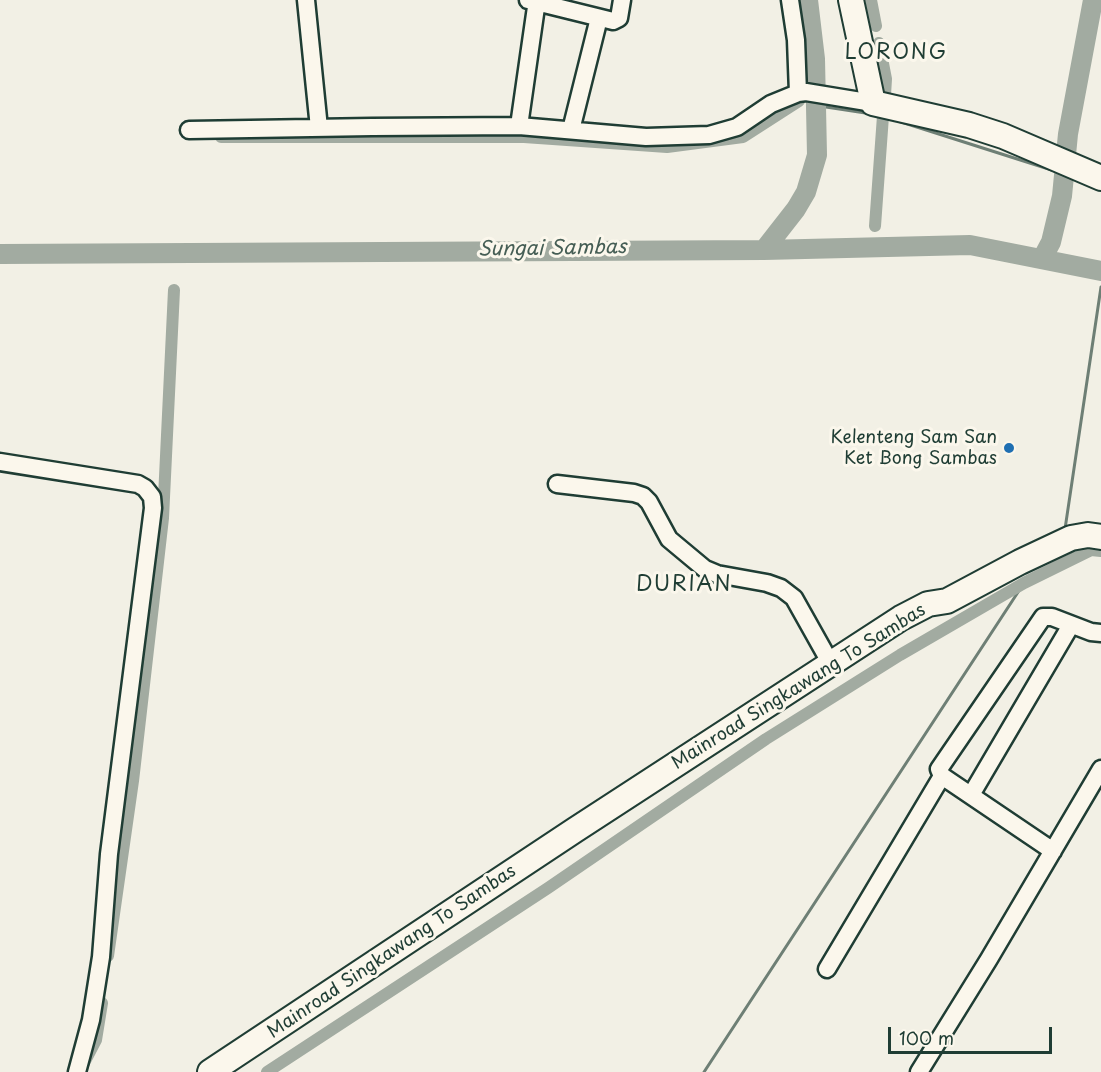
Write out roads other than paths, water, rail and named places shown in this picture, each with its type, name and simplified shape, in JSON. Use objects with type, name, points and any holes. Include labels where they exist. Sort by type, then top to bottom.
[{"type":"highway","points":[[852,0],[873,103],[1003,136],[1080,169]]},
{"type":"highway","points":[[947,601],[1071,538],[1088,535],[1101,537]]},
{"type":"highway","name":"Mainroad Singkawang To Sambas","points":[[237,1072],[553,862],[773,700],[916,609],[928,604],[947,601]]},
{"type":"highway","name":"Mainroad Singkawang To Sambas","points":[[210,1072],[628,805],[934,616],[947,601]]},
{"type":"street","points":[[306,0],[319,128]]},
{"type":"street","points":[[519,126],[534,1],[599,18],[617,20],[622,0]]},
{"type":"street","points":[[790,0],[802,92]]},
{"type":"street","points":[[571,130],[599,18]]},
{"type":"street","points":[[189,130],[519,126],[646,137],[709,135],[737,128],[771,104],[802,92],[873,103]]},
{"type":"street","points":[[0,462],[128,481],[145,488],[152,497],[152,519],[109,854],[101,957],[91,1020],[77,1072]]},
{"type":"street","points":[[557,484],[643,496],[649,502],[669,539],[705,569],[717,574],[767,583],[781,588],[794,598],[831,664]]},
{"type":"street","points":[[1053,851],[942,776],[939,769],[1039,621],[1044,617],[1052,617],[1091,632],[1101,633]]},
{"type":"street","points":[[971,795],[1071,625]]},
{"type":"street","points":[[919,1072],[989,959],[1101,769]]},
{"type":"street","points":[[827,969],[942,776]]},
{"type":"waterway","points":[[764,250],[796,209],[806,192],[817,155],[815,59],[808,0]]},
{"type":"waterway","points":[[871,0],[876,26]]},
{"type":"waterway","points":[[1042,259],[1051,242],[1062,196],[1068,134],[1093,0]]},
{"type":"waterway","points":[[879,43],[886,79],[885,95]]},
{"type":"waterway","points":[[221,137],[524,137],[667,147],[743,137],[799,101]]},
{"type":"waterway","points":[[826,107],[872,114]]},
{"type":"waterway","points":[[875,226],[883,116]]},
{"type":"waterway","points":[[898,121],[1058,172]]},
{"type":"waterway","name":"Sungai Sambas","points":[[0,254],[764,250],[970,245],[1101,271]]},
{"type":"waterway","points":[[1065,529],[1101,287]]},
{"type":"waterway","points":[[108,956],[133,781],[163,518],[174,290]]},
{"type":"waterway","points":[[267,1072],[548,888],[766,739],[900,655],[1024,583],[1091,550],[1101,551]]},
{"type":"waterway","points":[[704,1072],[1024,583]]},
{"type":"waterway","points":[[84,1063],[96,1040],[102,1003]]},
{"type":"place","name":"Kelenteng Sam San Ket Bong Sambas","points":[[1009,448]]},
{"type":"district","name":"LORONG","points":[[896,53]]},
{"type":"district","name":"DURIAN","points":[[684,585]]}]
